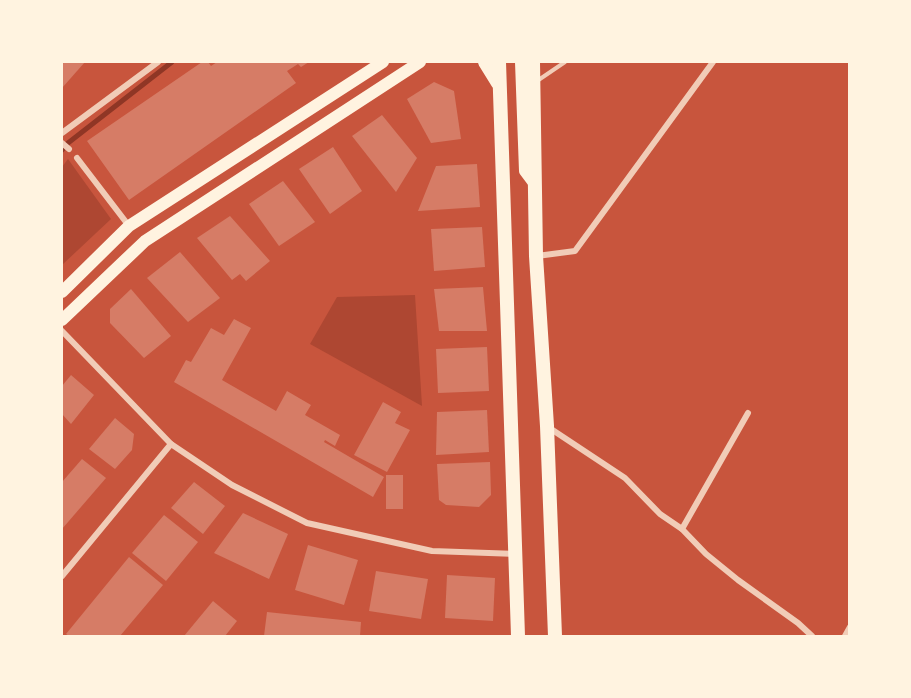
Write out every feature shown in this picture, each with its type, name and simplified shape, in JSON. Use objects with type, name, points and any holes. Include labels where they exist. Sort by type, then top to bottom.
[{"type":"main road","points":[[62,320],[145,241],[420,62]]},
{"type":"main road","points":[[485,62],[499,84]]},
{"type":"main road","points":[[499,62],[518,636]]},
{"type":"main road","points":[[521,62],[525,171],[534,183]]},
{"type":"main road","points":[[532,62],[536,256],[547,426],[555,636]]},
{"type":"main road","points":[[62,292],[129,226],[374,64]]},
{"type":"street","points":[[62,133],[158,62]]},
{"type":"street","points":[[536,256],[575,251],[713,62]]},
{"type":"street","points":[[62,143],[69,149]]},
{"type":"street","points":[[77,158],[129,226]]},
{"type":"street","points":[[62,331],[171,444],[232,485],[307,523],[432,551],[516,554]]},
{"type":"street","points":[[682,529],[748,412]]},
{"type":"street","points":[[547,426],[625,478],[660,514],[682,529],[706,554],[738,580],[798,622],[812,636]]},
{"type":"street","points":[[62,576],[171,444]]},
{"type":"street","points":[[845,636],[849,627]]},
{"type":"lane","points":[[534,83],[565,62]]},
{"type":"shaded area","points":[[68,159],[111,219],[62,265],[62,167]]},
{"type":"shaded area","points":[[415,295],[422,406],[310,344],[337,297]]},
{"type":"building","points":[[62,62],[85,62],[62,88]]},
{"type":"building","points":[[202,62],[208,62],[211,66],[217,62],[309,62],[301,67],[298,64],[287,71],[296,83],[129,200],[87,141]]},
{"type":"building","points":[[434,82],[454,91],[461,139],[431,143],[407,99]]},
{"type":"building","points":[[382,115],[417,158],[396,192],[352,136]]},
{"type":"building","points":[[333,147],[362,191],[330,214],[299,169]]},
{"type":"building","points":[[477,164],[480,207],[418,211],[436,166]]},
{"type":"building","points":[[283,181],[315,222],[279,246],[249,204]]},
{"type":"building","points":[[230,216],[270,261],[246,281],[240,274],[232,280],[197,238]]},
{"type":"building","points":[[482,227],[485,267],[434,271],[431,229]]},
{"type":"building","points":[[180,252],[220,298],[188,322],[147,278]]},
{"type":"building","points":[[483,287],[487,331],[439,331],[434,289]]},
{"type":"building","points":[[131,289],[171,336],[144,358],[110,323],[110,309]]},
{"type":"building","points":[[234,319],[251,328],[222,380],[276,411],[287,391],[311,405],[305,415],[340,435],[335,446],[325,440],[324,442],[384,477],[373,497],[174,382],[186,360],[191,362],[211,328],[224,335]]},
{"type":"building","points":[[487,347],[489,391],[438,393],[436,349]]},
{"type":"building","points":[[71,375],[94,395],[71,424],[62,414],[62,386]]},
{"type":"building","points":[[383,402],[401,412],[395,423],[410,430],[387,472],[354,455]]},
{"type":"building","points":[[487,410],[489,452],[436,455],[437,412]]},
{"type":"building","points":[[115,418],[134,434],[132,450],[115,469],[89,449]]},
{"type":"building","points":[[82,459],[106,478],[62,529],[62,482]]},
{"type":"building","points":[[490,462],[491,495],[479,507],[446,505],[439,500],[437,464]]},
{"type":"building","points":[[386,475],[403,475],[403,509],[386,509]]},
{"type":"building","points":[[194,482],[225,506],[203,534],[171,508]]},
{"type":"building","points":[[243,513],[288,534],[269,579],[214,553]]},
{"type":"building","points":[[164,515],[198,542],[166,581],[132,553]]},
{"type":"building","points":[[308,545],[358,560],[344,605],[295,590]]},
{"type":"building","points":[[129,557],[163,585],[120,636],[69,636],[66,634]]},
{"type":"building","points":[[376,571],[428,579],[421,619],[369,611]]},
{"type":"building","points":[[447,575],[495,578],[493,621],[445,618]]},
{"type":"building","points":[[213,601],[237,621],[225,636],[184,636]]},
{"type":"building","points":[[267,612],[361,622],[360,636],[264,636]]},
{"type":"waterway","points":[[62,150],[172,62]]}]
